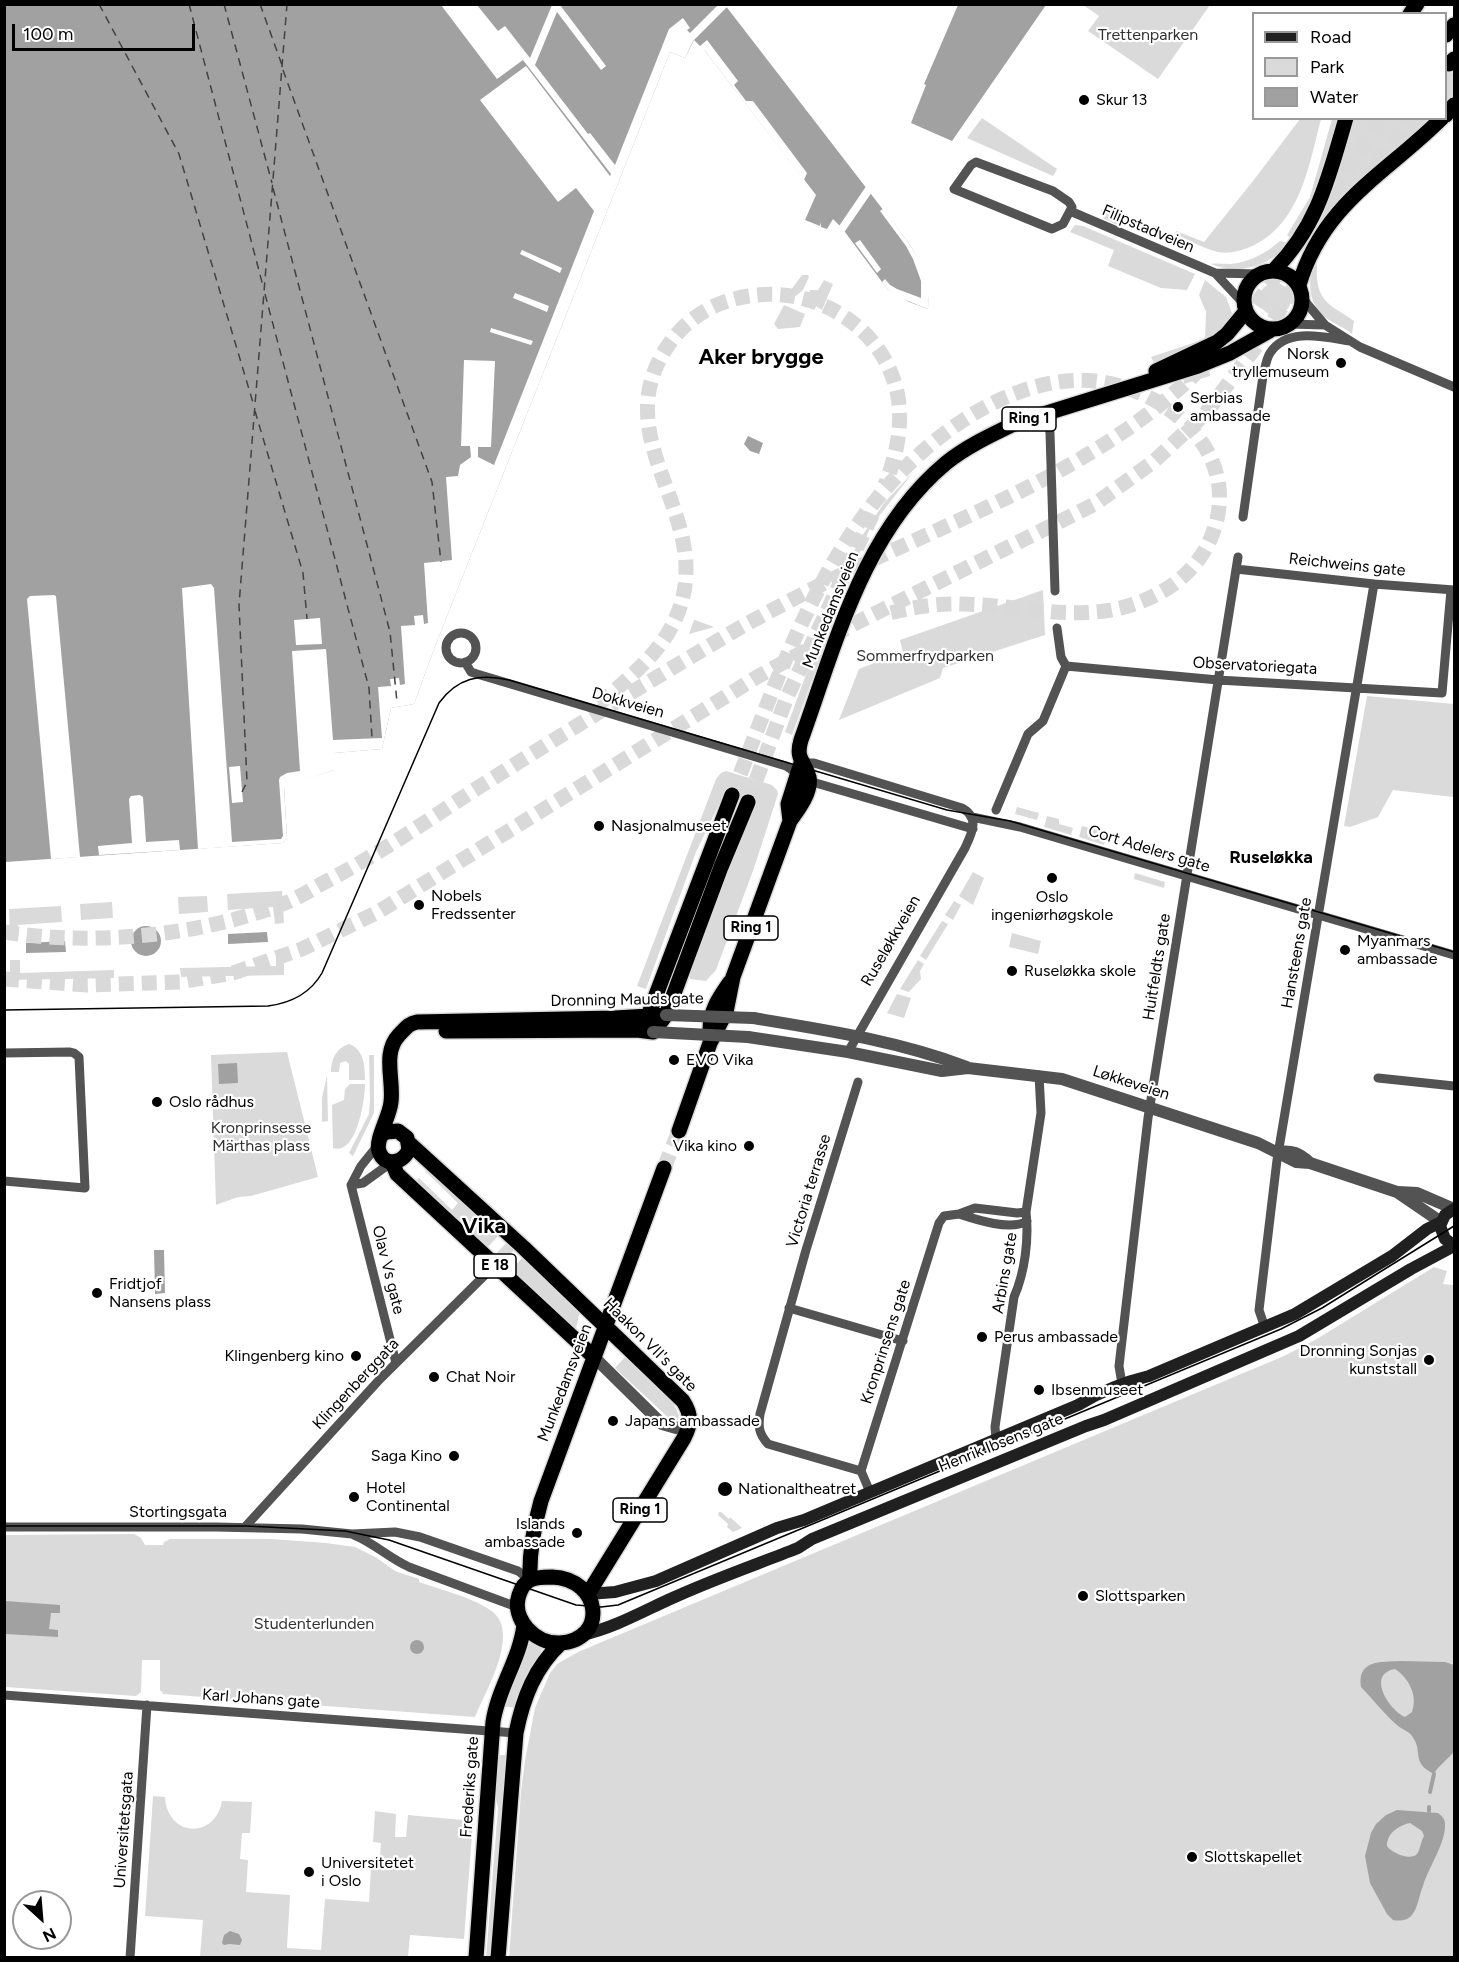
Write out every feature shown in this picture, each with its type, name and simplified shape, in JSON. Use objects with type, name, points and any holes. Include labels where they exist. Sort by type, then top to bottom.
[{"type":"highway","points":[[1345,120],[1320,204],[1295,245],[1267,272],[1254,278],[1246,290],[1245,307],[1254,322],[1260,326],[1273,329],[1289,324],[1298,316],[1306,263],[1340,209],[1440,120]]},
{"type":"highway","points":[[1267,272],[1284,272],[1293,277],[1301,292]]},
{"type":"highway","name":"Munkedamsveien","points":[[1117,389],[1217,342],[1227,334],[1245,307]]},
{"type":"highway","name":"Munkedamsveien","points":[[679,1131],[710,1043],[710,1017],[713,1008],[733,976],[790,821],[788,804],[798,771],[799,744],[866,566],[894,521],[931,477],[954,458],[1018,422],[1117,389],[1198,366],[1230,353],[1273,329]]},
{"type":"highway","points":[[653,1032],[648,1016],[732,795]]},
{"type":"highway","points":[[653,1032],[666,1015],[721,867],[748,802]]},
{"type":"highway","name":"Dronning Mauds gate","points":[[401,1034],[409,1024],[417,1022],[666,1015]]},
{"type":"highway","name":"Dronning Mauds gate","points":[[401,1034],[420,1031],[626,1030],[653,1032]]},
{"type":"highway","name":"E 18","points":[[401,1034],[394,1041],[391,1050],[391,1103],[380,1140],[383,1158],[392,1162],[397,1174],[594,1357]]},
{"type":"highway","name":"E 18","points":[[391,1103],[406,1138]]},
{"type":"highway","points":[[380,1140],[392,1130],[406,1138],[407,1155],[398,1162],[392,1162]]},
{"type":"highway","name":"Haakon VII's gate","points":[[406,1138],[683,1401],[690,1416],[690,1426]]},
{"type":"highway","name":"Munkedamsveien","points":[[530,1580],[530,1557],[541,1501],[664,1168]]},
{"type":"highway","name":"Ring 1","points":[[588,1594],[690,1426]]},
{"type":"highway","points":[[498,1958],[516,1733],[522,1708],[537,1671],[548,1655],[561,1643],[582,1635],[589,1627],[593,1617],[593,1603],[588,1594],[566,1579],[552,1577],[530,1580],[522,1587],[517,1607],[524,1625],[538,1637],[561,1643]]},
{"type":"highway","name":"Frederiks gate","points":[[476,1958],[495,1707],[521,1642],[524,1625]]},
{"type":"main road","name":"Henrik Ibsens gate","points":[[588,1594],[615,1593],[656,1581],[1122,1384],[1149,1376],[1265,1328],[1313,1305],[1441,1222],[1445,1215],[1455,1209]]},
{"type":"main road","points":[[1441,1222],[1440,1230],[1443,1237],[1455,1245]]},
{"type":"main road","name":"Henrik Ibsens gate","points":[[582,1635],[638,1615],[667,1600],[798,1548],[813,1539],[1104,1420],[1160,1394],[1286,1342],[1455,1245]]},
{"type":"street","name":"Filipstadveien","points":[[981,162],[1053,191],[1072,204],[1070,211],[1063,224],[1053,229],[954,189],[971,165],[981,162]]},
{"type":"street","name":"Filipstadveien","points":[[1070,211],[1215,273],[1267,272]]},
{"type":"street","name":"Filipstadveien","points":[[1215,273],[1245,307]]},
{"type":"street","points":[[1301,292],[1325,325],[1350,341],[1455,387]]},
{"type":"street","points":[[1289,324],[1325,325]]},
{"type":"street","points":[[1243,517],[1263,376],[1269,354],[1278,345],[1301,336],[1321,336],[1350,341]]},
{"type":"street","points":[[1047,414],[1050,433],[1055,591]]},
{"type":"street","name":"Huitfeldts gate","points":[[1122,1384],[1119,1366],[1150,1107],[1238,556]]},
{"type":"street","name":"Reichweins gate","points":[[1236,569],[1453,590]]},
{"type":"street","name":"Hansteens gate","points":[[1265,1328],[1259,1311],[1278,1152],[1374,584]]},
{"type":"street","name":"Observatoriegata","points":[[1066,666],[1218,680],[1442,693],[1453,590]]},
{"type":"street","points":[[996,810],[1028,734],[1043,721],[1066,666],[1061,657],[1057,628]]},
{"type":"street","name":"Dokkveien","points":[[465,663],[471,672],[477,674],[798,771]]},
{"type":"street","name":"Cort Adelers gate","points":[[798,771],[814,763],[962,808],[972,817],[1010,824],[1455,955]]},
{"type":"street","points":[[798,771],[973,829],[972,817]]},
{"type":"street","name":"Ruseløkkveien","points":[[848,1052],[965,848],[973,829]]},
{"type":"street","name":"Dronning Mauds gate","points":[[666,1015],[753,1018],[858,1036]]},
{"type":"street","name":"Dronning Mauds gate","points":[[653,1032],[748,1037],[848,1052]]},
{"type":"street","name":"Løkkeveien","points":[[858,1036],[943,1058],[968,1068]]},
{"type":"street","points":[[4,1053],[70,1052],[77,1055],[80,1065],[85,1188],[4,1181]]},
{"type":"street","name":"Løkkeveien","points":[[848,1052],[942,1071],[968,1068],[1039,1075],[1080,1083],[1258,1143],[1278,1152],[1298,1153],[1310,1163],[1397,1192],[1418,1193],[1455,1209]]},
{"type":"street","name":"Arbins gate","points":[[996,1439],[995,1427],[1014,1297],[1020,1283],[1041,1113],[1039,1075]]},
{"type":"street","points":[[1378,1078],[1455,1086]]},
{"type":"street","name":"Victoria terrasse","points":[[858,1082],[789,1308],[759,1414],[758,1426],[761,1437],[768,1444],[777,1448],[861,1471]]},
{"type":"street","points":[[380,1140],[355,1174],[351,1185],[363,1183],[392,1162]]},
{"type":"street","name":"Olav Vs gate","points":[[351,1185],[396,1363]]},
{"type":"street","name":"Løkkeveien","points":[[1397,1192],[1441,1222]]},
{"type":"street","name":"Kronprinsens gate","points":[[861,1471],[939,1223],[944,1216],[959,1214],[975,1208],[1017,1213],[1027,1220]]},
{"type":"street","name":"Klingenberggata","points":[[245,1527],[396,1363],[494,1266]]},
{"type":"street","points":[[789,1308],[903,1341]]},
{"type":"street","points":[[594,1357],[662,1424],[676,1428],[690,1426]]},
{"type":"street","points":[[861,1471],[870,1492]]},
{"type":"street","name":"Stortingsgata","points":[[4,1527],[245,1527],[352,1534],[381,1532],[408,1534],[518,1571],[530,1580]]},
{"type":"street","name":"Stortingsgata","points":[[352,1534],[372,1542],[398,1562],[409,1567],[517,1607]]},
{"type":"street","name":"Karl Johans gate","points":[[4,1695],[516,1733]]},
{"type":"street","name":"Universitetsgata","points":[[130,1958],[147,1705]]},
{"type":"green space","name":"Trettenparken","points":[[1083,5],[1210,5],[1158,79],[1088,31],[1099,16]]},
{"type":"green space","points":[[1447,68],[1454,74],[1454,98],[1447,108]]},
{"type":"green space","points":[[982,118],[1057,169],[1053,176],[967,138]]},
{"type":"green space","points":[[1299,120],[1321,120],[1300,192],[1280,225],[1267,237],[1250,247],[1222,253],[1207,249],[1175,234],[1176,231],[1204,242]]},
{"type":"green space","points":[[1332,120],[1340,120],[1316,196],[1292,239],[1287,235],[1310,197]]},
{"type":"green space","points":[[1352,120],[1435,120],[1310,250],[1302,245]]},
{"type":"green space","points":[[1101,210],[1127,220],[1126,223],[1117,225],[1103,218]]},
{"type":"green space","points":[[1075,225],[1083,226],[1195,274],[1187,290],[1161,288],[1108,266],[1114,250],[1070,232]]},
{"type":"green space","points":[[1280,241],[1288,243],[1273,258],[1253,267],[1232,269],[1211,264],[1231,264],[1251,259]]},
{"type":"green space","points":[[1314,259],[1321,294],[1330,305],[1354,321],[1352,334],[1326,318],[1315,306],[1310,283]]},
{"type":"green space","points":[[802,275],[809,277],[803,290],[796,296],[788,294]]},
{"type":"green space","points":[[824,280],[833,284],[822,310],[806,300],[810,290],[818,290]]},
{"type":"green space","points":[[1205,280],[1226,297],[1232,313],[1225,326],[1205,339],[1206,312],[1199,295]]},
{"type":"green space","points":[[1275,283],[1286,288],[1291,299],[1286,310],[1275,315],[1264,310],[1259,299],[1264,288]]},
{"type":"green space","points":[[784,305],[805,314],[800,327],[778,329],[774,324]]},
{"type":"green space","points":[[1196,342],[1198,344],[1154,363],[1151,357]]},
{"type":"green space","points":[[1209,368],[1210,376],[1184,384],[1183,376]]},
{"type":"green space","points":[[914,471],[870,528],[792,735],[785,732],[839,584],[853,553],[884,503]]},
{"type":"green space","name":"Sommerfrydparken","points":[[1043,590],[1045,635],[943,668],[940,678],[839,720],[859,669],[903,652],[900,640]]},
{"type":"green space","points":[[695,620],[714,627],[689,634]]},
{"type":"green space","points":[[1367,696],[1454,704],[1453,797],[1393,790],[1378,817],[1350,827],[1344,826]]},
{"type":"green space","points":[[726,771],[772,785],[778,794],[754,868],[716,970],[706,981],[690,979],[754,803],[725,792],[696,852],[646,989],[637,986],[716,779]]},
{"type":"green space","points":[[1017,807],[1039,813],[1037,820],[1015,814]]},
{"type":"green space","points":[[1047,816],[1059,819],[1059,824],[1073,828],[1071,835],[1044,827]]},
{"type":"green space","points":[[1082,826],[1108,833],[1104,845],[1079,837]]},
{"type":"green space","points":[[1142,841],[1170,850],[1168,857],[1140,849]]},
{"type":"green space","points":[[973,872],[984,878],[973,905],[959,896]]},
{"type":"green space","points":[[1135,873],[1165,882],[1164,888],[1134,879]]},
{"type":"green space","points":[[282,891],[284,923],[275,924],[273,907],[228,910],[227,894]]},
{"type":"green space","points":[[207,896],[208,912],[179,914],[178,897]]},
{"type":"green space","points":[[954,901],[961,905],[953,920],[945,915]]},
{"type":"green space","points":[[112,902],[113,918],[81,920],[80,904]]},
{"type":"green space","points":[[61,906],[62,922],[18,925],[18,936],[10,936],[9,909]]},
{"type":"green space","points":[[942,921],[948,924],[926,960],[920,956]]},
{"type":"green space","points":[[1012,933],[1041,941],[1038,954],[1009,947]]},
{"type":"green space","points":[[276,950],[284,950],[284,975],[181,977],[180,968],[276,966]]},
{"type":"green space","points":[[10,960],[20,960],[20,973],[114,970],[114,978],[10,980]]},
{"type":"green space","points":[[918,960],[924,964],[920,971],[921,979],[909,992],[900,989]]},
{"type":"green space","points":[[897,994],[911,998],[904,1018],[887,1013]]},
{"type":"green space","points":[[349,1044],[361,1054],[365,1080],[349,1080],[349,1064],[346,1061],[340,1063],[339,1072],[331,1072],[335,1055]]},
{"type":"green space","name":"Kronprinsesse Märthas plass","points":[[287,1052],[318,1177],[251,1196],[238,1197],[216,1205],[211,1055]]},
{"type":"green space","points":[[369,1055],[374,1055],[374,1113],[353,1156],[349,1153],[369,1114]]},
{"type":"green space","points":[[327,1075],[328,1121],[322,1122],[322,1098]]},
{"type":"green space","points":[[350,1084],[365,1084],[358,1125],[348,1143],[341,1148],[333,1148],[332,1105],[344,1100],[345,1089]]},
{"type":"green space","points":[[428,1167],[499,1235],[486,1249],[415,1182],[419,1178],[452,1210],[458,1203],[425,1171]]},
{"type":"green space","points":[[507,1242],[515,1249],[501,1263],[494,1256]]},
{"type":"green space","points":[[523,1257],[580,1311],[575,1333],[510,1271]]},
{"type":"green space","name":"Slottsparken","points":[[1434,1267],[1447,1271],[1443,1284],[1454,1285],[1454,1957],[509,1958],[525,1760],[535,1708],[550,1673],[557,1664],[578,1652],[1284,1356],[1315,1340]]},
{"type":"green space","points":[[625,1357],[673,1403],[679,1415],[678,1420],[672,1421],[615,1368]]},
{"type":"green space","points":[[719,1512],[729,1519],[730,1517],[742,1528],[733,1532],[718,1515]]},
{"type":"green space","name":"Studenterlunden","points":[[134,1534],[141,1538],[145,1545],[163,1545],[170,1539],[271,1539],[355,1547],[377,1558],[395,1571],[419,1579],[419,1582],[486,1607],[500,1622],[503,1635],[502,1649],[498,1664],[475,1717],[163,1694],[160,1690],[160,1660],[142,1660],[141,1692],[136,1696],[5,1687],[4,1535]]},
{"type":"green space","points":[[529,1642],[542,1649],[516,1708],[502,1706]]},
{"type":"green space","points":[[497,1755],[507,1755],[492,1957],[486,1958],[498,1808],[494,1791]]},
{"type":"green space","points":[[153,1796],[165,1797],[168,1810],[174,1820],[192,1829],[210,1822],[218,1814],[222,1801],[252,1802],[250,1833],[242,1833],[240,1859],[248,1860],[246,1892],[290,1895],[287,1948],[321,1950],[325,1899],[369,1902],[371,1869],[379,1869],[381,1843],[373,1842],[375,1811],[396,1814],[395,1837],[406,1837],[408,1815],[473,1821],[464,1939],[410,1935],[408,1957],[200,1957],[203,1920],[145,1916]]},
{"type":"water","points":[[5,5],[725,5],[908,242],[924,274],[928,290],[928,309],[909,302],[888,290],[833,219],[827,229],[821,227],[821,222],[820,226],[805,220],[816,195],[705,51],[694,40],[685,58],[670,52],[414,704],[391,708],[382,749],[334,753],[334,770],[284,786],[287,838],[283,843],[5,862]]},
{"type":"water","points":[[958,5],[1046,5],[952,141],[911,123],[926,85],[924,84]]},
{"type":"water","points":[[748,436],[763,443],[759,454],[750,451],[744,444]]},
{"type":"water","points":[[146,926],[157,930],[161,941],[157,952],[146,956],[135,952],[131,941],[135,930]]},
{"type":"water","points":[[267,932],[268,942],[228,944],[228,934]]},
{"type":"water","points":[[65,941],[66,952],[26,953],[26,943]]},
{"type":"water","points":[[237,1063],[238,1083],[219,1084],[218,1064]]},
{"type":"water","points":[[154,1250],[164,1250],[165,1293],[155,1294]]},
{"type":"water","points":[[5,1601],[60,1605],[60,1613],[51,1613],[49,1629],[58,1630],[58,1637],[5,1634]]},
{"type":"water","points":[[414,1640],[420,1640],[424,1647],[420,1654],[414,1654],[410,1650],[410,1644]]},
{"type":"water","points":[[1392,1661],[1445,1662],[1454,1665],[1454,1752],[1434,1774],[1422,1765],[1411,1734],[1392,1721],[1361,1687],[1361,1678],[1366,1667]],"holes":[[[1395,1669],[1408,1682],[1414,1700],[1412,1712],[1405,1717],[1387,1700],[1381,1685],[1386,1672]]]},
{"type":"water","points":[[1397,1810],[1438,1813],[1445,1822],[1443,1839],[1425,1879],[1415,1910],[1409,1918],[1403,1920],[1393,1920],[1387,1914],[1370,1883],[1365,1856],[1371,1833],[1376,1824],[1386,1815]],"holes":[[[1410,1823],[1422,1831],[1424,1836],[1414,1856],[1401,1855],[1387,1846],[1391,1834],[1401,1826]]]},
{"type":"water","points":[[230,1931],[239,1934],[242,1940],[240,1945],[222,1943],[224,1935]]},
{"type":"pier","points":[[441,5],[477,5],[498,31],[505,26],[530,58],[552,5],[560,5],[606,66],[601,70],[557,12],[535,65],[615,165],[669,29],[683,18],[690,28],[687,30],[690,33],[718,5],[729,5],[693,41],[685,58],[670,52],[414,704],[391,708],[382,749],[334,753],[334,770],[284,787],[287,838],[283,843],[198,849],[182,588],[211,584],[214,588],[232,842],[281,839],[283,836],[279,780],[287,773],[300,771],[292,651],[326,649],[333,740],[382,738],[378,687],[391,686],[390,679],[399,678],[400,685],[405,684],[401,626],[415,625],[414,616],[423,615],[424,624],[428,623],[424,563],[452,560],[446,477],[458,476],[460,465],[471,457],[470,446],[461,446],[464,360],[495,361],[491,447],[478,447],[478,457],[494,465],[594,211],[576,188],[558,202],[480,100],[526,66],[610,176],[611,174],[523,60],[497,79]]},
{"type":"pier","points":[[707,40],[738,81],[734,85],[746,101],[753,101],[807,173],[804,180],[705,51],[699,47]]},
{"type":"pier","points":[[867,185],[872,192],[843,234],[837,229]]},
{"type":"pier","points":[[883,209],[924,268],[928,287],[928,309],[898,297],[882,282],[885,279],[897,289],[921,298],[921,281],[913,259],[880,211]]},
{"type":"pier","points":[[860,240],[881,269],[877,273],[855,243]]},
{"type":"pier","points":[[522,250],[562,268],[560,273],[520,254]]},
{"type":"pier","points":[[515,293],[549,306],[547,312],[513,298]]},
{"type":"pier","points":[[491,328],[533,341],[531,345],[490,332]]},
{"type":"pier","points":[[30,596],[56,596],[80,857],[51,859],[27,599]]},
{"type":"pier","points":[[320,618],[322,644],[296,645],[294,620]]},
{"type":"pier","points":[[240,766],[243,802],[232,803],[229,767]]},
{"type":"pier","points":[[131,796],[143,797],[146,842],[179,840],[180,850],[99,855],[98,846],[132,843],[129,799]]},
{"type":"waterway","points":[[1430,1792],[1434,1774]]},
{"type":"ferry route","points":[[99,4],[179,154],[254,406]]},
{"type":"ferry route","points":[[189,4],[263,286]]},
{"type":"ferry route","points":[[224,4],[272,183]]},
{"type":"ferry route","points":[[260,4],[282,65]]},
{"type":"ferry route","points":[[242,792],[247,782],[239,605],[287,4]]},
{"type":"ferry route","points":[[283,70],[432,482],[441,562]]},
{"type":"ferry route","points":[[273,188],[390,632],[397,702]]},
{"type":"ferry route","points":[[265,294],[369,688],[372,738]]},
{"type":"ferry route","points":[[255,411],[303,573],[307,619]]},
{"type":"tunnel","points":[[1320,209],[1382,120]]},
{"type":"tunnel","points":[[1365,181],[1409,120]]},
{"type":"tunnel","points":[[1243,324],[1285,262]]},
{"type":"tunnel","points":[[4,979],[86,985],[180,982],[233,973],[302,949],[378,912],[757,677],[860,621],[1095,504],[1153,462],[1206,413],[1261,340],[1303,273]]},
{"type":"tunnel","points":[[599,704],[654,653],[668,633],[684,594],[685,557],[678,522],[655,454],[648,419],[650,384],[667,347],[692,319],[702,312],[736,298],[774,294],[799,297],[822,305],[844,317],[863,332],[879,351],[891,372],[898,397],[900,419],[897,442],[885,485]]},
{"type":"tunnel","points":[[4,932],[73,938],[144,935],[214,924],[248,916],[291,901],[379,852],[568,731],[736,630],[842,574],[1028,488],[1066,467],[1141,419],[1175,392],[1208,361]]},
{"type":"tunnel","points":[[732,795],[779,674],[816,594],[837,556],[860,520],[887,487],[924,450],[945,433],[991,404],[1015,393],[1040,385],[1066,381],[1097,381],[1128,389],[1158,402],[1183,421],[1203,444],[1216,472],[1219,502],[1212,535],[1204,552],[1192,567],[1163,591],[1138,603],[1113,610],[1088,613],[952,604],[923,606],[886,614]]},
{"type":"tunnel","points":[[748,802],[787,697],[873,513]]},
{"type":"tunnel","points":[[664,1168],[679,1131]]},
{"type":"tram line","points":[[4,1010],[268,1006],[284,1003],[306,992],[322,973],[439,703],[461,683],[488,677],[509,680],[947,810],[1010,821],[1454,952]]},
{"type":"tram line","points":[[4,1526],[247,1526],[345,1531],[389,1540],[576,1605],[601,1607],[618,1605],[1281,1329],[1322,1308],[1454,1226]]},
{"type":"place","name":"Skur 13","points":[[1084,100]]},
{"type":"place","name":"Norsk tryllemuseum","points":[[1341,363]]},
{"type":"place","name":"Serbias ambassade","points":[[1178,407]]},
{"type":"place","name":"Nasjonalmuseet","points":[[599,826]]},
{"type":"place","name":"Oslo ingeniørhøgskole","points":[[1052,878]]},
{"type":"place","name":"Nobels Fredssenter","points":[[419,905]]},
{"type":"place","name":"Myanmars ambassade","points":[[1345,950]]},
{"type":"place","name":"Ruseløkka skole","points":[[1012,971]]},
{"type":"place","name":"EVO Vika","points":[[674,1060]]},
{"type":"place","name":"Oslo rådhus","points":[[157,1102]]},
{"type":"place","name":"Vika kino","points":[[749,1146]]},
{"type":"place","name":"Fridtjof Nansens plass","points":[[97,1293]]},
{"type":"place","name":"Perus ambassade","points":[[982,1337]]},
{"type":"place","name":"Klingenberg kino","points":[[356,1356]]},
{"type":"place","name":"Dronning Sonjas kunststall","points":[[1429,1360]]},
{"type":"place","name":"Chat Noir","points":[[434,1377]]},
{"type":"place","name":"Ibsenmuseet","points":[[1039,1390]]},
{"type":"place","name":"Japans ambassade","points":[[613,1421]]},
{"type":"place","name":"Saga Kino","points":[[454,1456]]},
{"type":"place","name":"Nationaltheatret","points":[[725,1489]]},
{"type":"place","name":"Hotel Continental","points":[[354,1497]]},
{"type":"place","name":"Islands ambassade","points":[[577,1533]]},
{"type":"place","name":"Slottsparken","points":[[1083,1596]]},
{"type":"place","name":"Slottskapellet","points":[[1192,1857]]},
{"type":"place","name":"Universitetet i Oslo","points":[[309,1872]]},
{"type":"district","name":"Aker brygge","points":[[761,358]]},
{"type":"district","name":"Ruseløkka","points":[[1271,858]]},
{"type":"district","name":"Vika","points":[[484,1227]]}]
